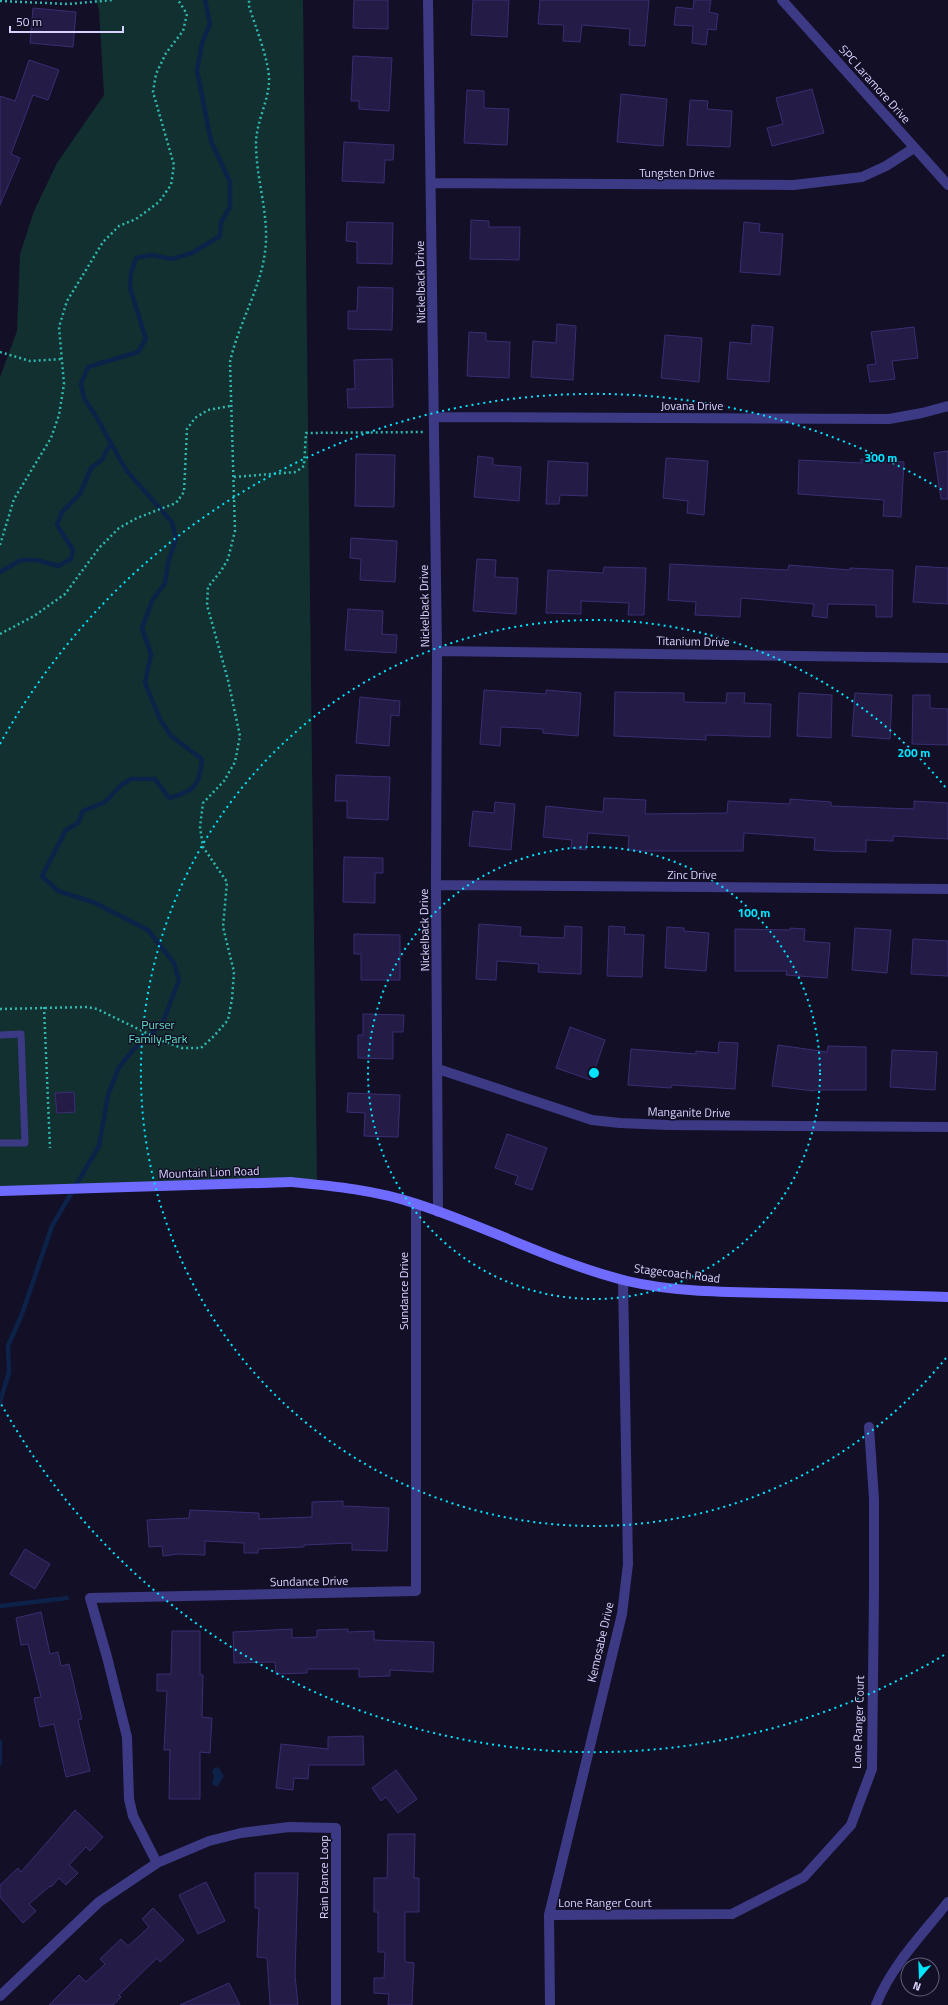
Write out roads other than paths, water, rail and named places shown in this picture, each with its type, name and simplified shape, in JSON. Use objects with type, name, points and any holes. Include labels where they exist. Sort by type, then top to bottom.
[{"type":"street","name":"Nickelback Drive","points":[[428,0],[432,183],[437,651],[436,885],[438,1212]]},
{"type":"street","name":"SPC Laramore Drive","points":[[782,0],[948,185]]},
{"type":"street","name":"Tungsten Drive","points":[[432,183],[794,185],[862,177],[886,166],[914,148]]},
{"type":"street","name":"Jovana Drive","points":[[435,417],[889,419],[922,413],[948,406]]},
{"type":"street","name":"Titanium Drive","points":[[437,651],[948,658]]},
{"type":"street","name":"Zinc Drive","points":[[436,885],[948,889]]},
{"type":"street","name":"Manganite Drive","points":[[438,1069],[592,1120],[668,1125],[948,1127]]},
{"type":"street","name":"Mountain Lion Road","points":[[0,1191],[290,1182],[334,1185],[372,1192],[416,1204]]},
{"type":"street","name":"Stagecoach Road","points":[[416,1204],[596,1272],[623,1280],[662,1286],[714,1291],[948,1296]]},
{"type":"street","name":"Sundance Drive","points":[[157,1863],[133,1816],[129,1799],[127,1737],[107,1657],[90,1598],[416,1592],[416,1204]]},
{"type":"street","name":"Kemosabe Drive","points":[[550,2005],[549,1915],[622,1614],[628,1564],[623,1280]]},
{"type":"street","name":"Lone Ranger Court","points":[[549,1915],[732,1914],[804,1877],[851,1825],[872,1769],[874,1499],[869,1427]]},
{"type":"street","name":"Rain Dance Loop","points":[[0,1996],[99,1902],[157,1863],[209,1841],[241,1833],[289,1827],[336,1828],[336,2005]]},
{"type":"street","points":[[876,2005],[883,1986],[895,1968],[948,1902]]},
{"type":"lane","points":[[0,1035],[22,1034],[25,1143],[0,1143]]},
{"type":"water","points":[[218,1767],[224,1776],[217,1787],[212,1784],[214,1776],[212,1771],[214,1768]]},
{"type":"waterway","points":[[0,1402],[9,1372],[8,1346],[22,1314],[52,1226],[99,1146],[108,1095],[119,1067],[133,1050],[162,1024],[179,980],[174,963],[148,930],[93,902],[58,891],[42,876],[66,830],[78,823],[83,811],[105,802],[120,786],[131,779],[155,779],[169,798],[178,796],[190,790],[200,775],[202,759],[171,736],[160,719],[145,683],[151,654],[142,628],[152,601],[165,583],[168,563],[176,539],[172,522],[126,470],[84,398],[81,384],[88,367],[138,352],[146,339],[130,288],[131,273],[136,258],[152,255],[172,259],[192,253],[220,236],[221,222],[230,207],[230,182],[211,141],[197,70],[202,43],[210,24],[205,0]]},
{"type":"waterway","points":[[0,572],[21,560],[37,560],[58,566],[71,559],[73,550],[57,525],[62,512],[80,494],[91,468],[102,460],[111,443]]},
{"type":"waterway","points":[[0,1606],[67,1598]]},
{"type":"waterway","points":[[0,1742],[0,1763]]},
{"type":"park label","name":"Purser Family Park","points":[[158,1031]]}]
